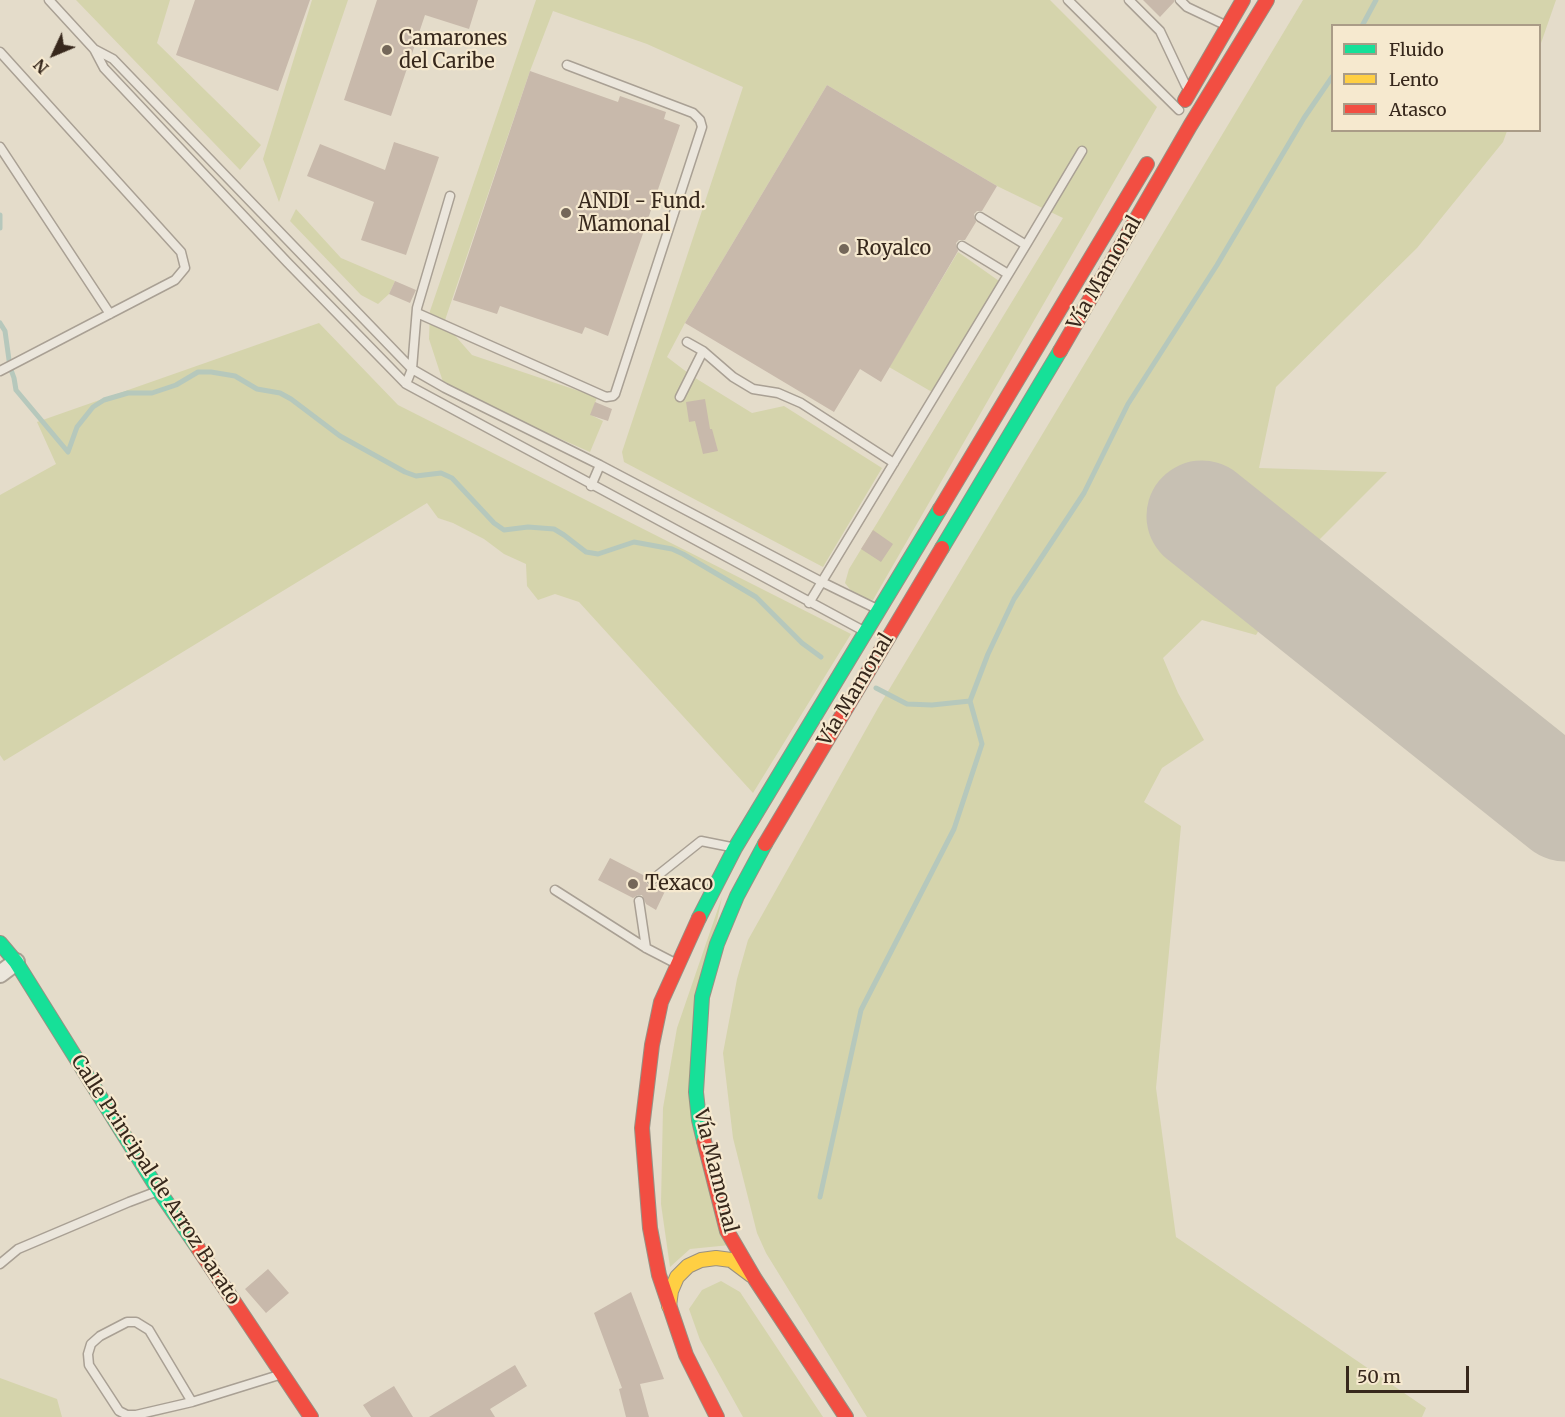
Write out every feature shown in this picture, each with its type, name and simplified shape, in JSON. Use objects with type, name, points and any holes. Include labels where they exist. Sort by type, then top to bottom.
[{"type":"main road","points":[[1176,115],[1243,0]]},
{"type":"main road","name":"Vía Mamonal","points":[[846,1417],[755,1279],[727,1231],[699,1120],[696,1092],[702,997],[717,944],[733,905],[770,836],[1032,399],[1190,126],[1267,0]]},
{"type":"main road","name":"Vía Mamonal","points":[[717,1417],[686,1355],[659,1275],[650,1228],[642,1128],[652,1046],[661,1002],[709,896],[735,848],[1155,151]]},
{"type":"main road","name":"Calle Principal de Arroz Barato","points":[[0,943],[16,962],[159,1191],[311,1417]]},
{"type":"main road","points":[[669,1306],[671,1291],[677,1277],[688,1266],[701,1260],[716,1258],[731,1260],[755,1279]]},
{"type":"street","points":[[0,974],[16,962]]},
{"type":"lane","points":[[49,0],[94,48],[104,68],[406,384],[865,632]]},
{"type":"lane","points":[[1068,0],[1176,115]]},
{"type":"lane","points":[[1129,0],[1160,31],[1189,92]]},
{"type":"lane","points":[[1184,3],[1228,26]]},
{"type":"lane","points":[[1140,11],[1147,4]]},
{"type":"lane","points":[[94,48],[113,58],[412,369],[878,610]]},
{"type":"lane","points":[[0,52],[181,252],[184,268],[176,280],[0,371]]},
{"type":"lane","points":[[417,314],[606,397],[615,394],[702,128],[700,120],[693,113],[567,65]]},
{"type":"lane","points":[[0,147],[110,314]]},
{"type":"lane","points":[[809,603],[1082,151]]},
{"type":"lane","points":[[406,384],[412,369],[417,314],[450,196]]},
{"type":"lane","points":[[980,217],[1026,244]]},
{"type":"lane","points":[[962,246],[1008,274]]},
{"type":"lane","points":[[287,262],[298,251]]},
{"type":"lane","points":[[687,342],[703,351],[734,377],[753,389],[778,393],[801,403],[894,463]]},
{"type":"lane","points":[[680,397],[703,351]]},
{"type":"lane","points":[[591,486],[600,465]]},
{"type":"lane","points":[[652,880],[701,841],[735,848]]},
{"type":"lane","points":[[555,890],[646,948],[677,964]]},
{"type":"lane","points":[[639,901],[646,948]]},
{"type":"lane","points":[[0,1264],[18,1249],[159,1191]]},
{"type":"lane","points":[[192,1402],[149,1330],[136,1322],[127,1322],[100,1336],[91,1344],[88,1354],[89,1365],[119,1411],[127,1414],[136,1415],[192,1402],[282,1374]]},
{"type":"green space","points":[[76,0],[170,0],[157,43],[261,145],[240,170]]},
{"type":"green space","points":[[312,0],[348,0],[279,202],[263,159]]},
{"type":"green space","points":[[536,0],[1050,0],[1157,107],[873,600],[856,597],[845,583],[849,569],[1063,218],[997,186],[827,85],[667,357],[692,376],[752,413],[784,406],[882,468],[823,567],[624,462],[622,452],[743,87],[647,44],[553,11],[530,71],[444,323],[472,355],[597,397],[591,415],[603,421],[590,452],[445,388],[429,339],[430,311]]},
{"type":"green space","points":[[1303,0],[1556,0],[1541,43],[1541,24],[1331,24],[1331,132],[1507,132],[1503,142],[1417,248],[1276,387],[1259,468],[1387,472],[1304,555],[1256,635],[1202,620],[1163,658],[1178,693],[1204,740],[1162,768],[1144,802],[1181,826],[1156,1088],[1176,1237],[1426,1408],[1422,1417],[867,1417],[766,1253],[757,1233],[733,1138],[723,1053],[737,979],[748,940],[878,708]]},
{"type":"green space","points":[[296,209],[341,258],[395,281],[389,294],[378,304],[361,295],[290,221]]},
{"type":"green space","points":[[958,252],[999,281],[932,392],[889,367]]},
{"type":"green space","points":[[319,323],[398,405],[851,634],[753,793],[579,602],[555,594],[538,600],[527,586],[526,564],[504,554],[484,539],[438,518],[427,503],[4,761],[0,755],[0,495],[56,464],[37,422]]},
{"type":"green space","points":[[722,897],[693,1035],[730,1245],[690,1249],[670,1267],[661,1204],[663,1108],[677,1028]]},
{"type":"green space","points":[[721,1281],[740,1292],[823,1417],[743,1417],[700,1340],[689,1309],[702,1290]]},
{"type":"green space","points":[[0,1378],[57,1399],[62,1417],[0,1417]]},
{"type":"building","points":[[195,0],[310,0],[278,91],[176,55]]},
{"type":"building","name":"Camarones del Caribe","points":[[377,0],[478,0],[469,29],[425,15],[391,116],[344,100]]},
{"type":"building","points":[[1143,0],[1174,0],[1174,2],[1160,17]]},
{"type":"building","name":"ANDI - Fund. Mamonal","points":[[530,71],[618,102],[620,96],[666,112],[664,119],[680,125],[608,336],[585,327],[582,334],[500,306],[497,314],[453,300]]},
{"type":"building","name":"Royalco","points":[[827,85],[997,186],[982,211],[974,214],[976,222],[965,240],[959,240],[956,243],[958,251],[881,382],[860,369],[834,412],[685,323]]},
{"type":"building","points":[[394,142],[439,157],[406,255],[361,240],[374,202],[307,176],[320,144],[385,170]]},
{"type":"building","points":[[395,281],[416,290],[410,303],[389,294]]},
{"type":"building","points":[[705,399],[710,429],[712,429],[718,451],[703,454],[695,421],[689,422],[686,402]]},
{"type":"building","points":[[595,402],[612,409],[608,421],[590,415]]},
{"type":"building","points":[[873,530],[893,544],[881,562],[861,549]]},
{"type":"building","name":"Texaco","points":[[610,858],[647,877],[646,882],[649,886],[659,883],[667,887],[656,910],[646,904],[642,895],[633,898],[598,880]]},
{"type":"building","points":[[268,1269],[289,1293],[266,1313],[245,1289]]},
{"type":"building","points":[[631,1292],[664,1379],[640,1384],[649,1417],[626,1417],[619,1389],[622,1388],[594,1313]]},
{"type":"building","points":[[515,1365],[527,1386],[490,1409],[495,1417],[429,1417]]},
{"type":"building","points":[[394,1386],[413,1417],[371,1417],[363,1405]]},
{"type":"waterway","points":[[1363,24],[1376,0]]},
{"type":"waterway","points":[[820,1197],[861,1010],[954,829],[982,744],[970,701],[988,654],[1014,599],[1084,493],[1128,404],[1217,265],[1304,118],[1331,78]]},
{"type":"waterway","points":[[0,215],[0,228]]},
{"type":"waterway","points":[[0,323],[5,331],[16,390],[68,452],[77,427],[93,407],[104,400],[128,393],[152,393],[176,385],[198,372],[235,376],[257,389],[280,393],[291,399],[340,436],[405,472],[416,476],[441,473],[452,478],[494,523],[504,530],[528,527],[554,529],[586,552],[598,554],[634,542],[672,549],[683,554],[756,597],[802,643],[821,657]]},
{"type":"waterway","points":[[876,688],[907,704],[932,705],[970,701]]},
{"type":"runway","points":[[1202,516],[1565,806]]},
{"type":"traffic: fast","points":[[942,548],[1060,351]]},
{"type":"traffic: fast","points":[[699,918],[735,848],[940,509]]},
{"type":"traffic: fast","points":[[704,1141],[696,1092],[702,997],[717,944],[737,896],[765,844]]},
{"type":"traffic: fast","points":[[0,943],[16,962],[159,1191],[198,1248]]},
{"type":"traffic: slow","points":[[669,1306],[671,1291],[677,1277],[688,1266],[701,1260],[716,1258],[731,1260],[751,1275]]},
{"type":"traffic: jam","points":[[1185,100],[1243,0]]},
{"type":"traffic: jam","points":[[1060,351],[1190,126],[1267,0]]},
{"type":"traffic: jam","points":[[940,509],[1147,164]]},
{"type":"traffic: jam","points":[[765,844],[942,548]]},
{"type":"traffic: jam","points":[[699,918],[661,1002],[652,1045],[642,1128],[650,1228],[659,1275],[686,1355],[717,1417]]},
{"type":"traffic: jam","points":[[704,1141],[727,1231],[755,1279],[846,1417]]},
{"type":"traffic: jam","points":[[198,1248],[311,1417]]},
{"type":"place","name":"Camarones del Caribe","points":[[387,50]]},
{"type":"place","name":"ANDI - Fund. Mamonal","points":[[566,213]]},
{"type":"place","name":"Royalco","points":[[844,249]]},
{"type":"place","name":"Texaco","points":[[633,884]]}]
